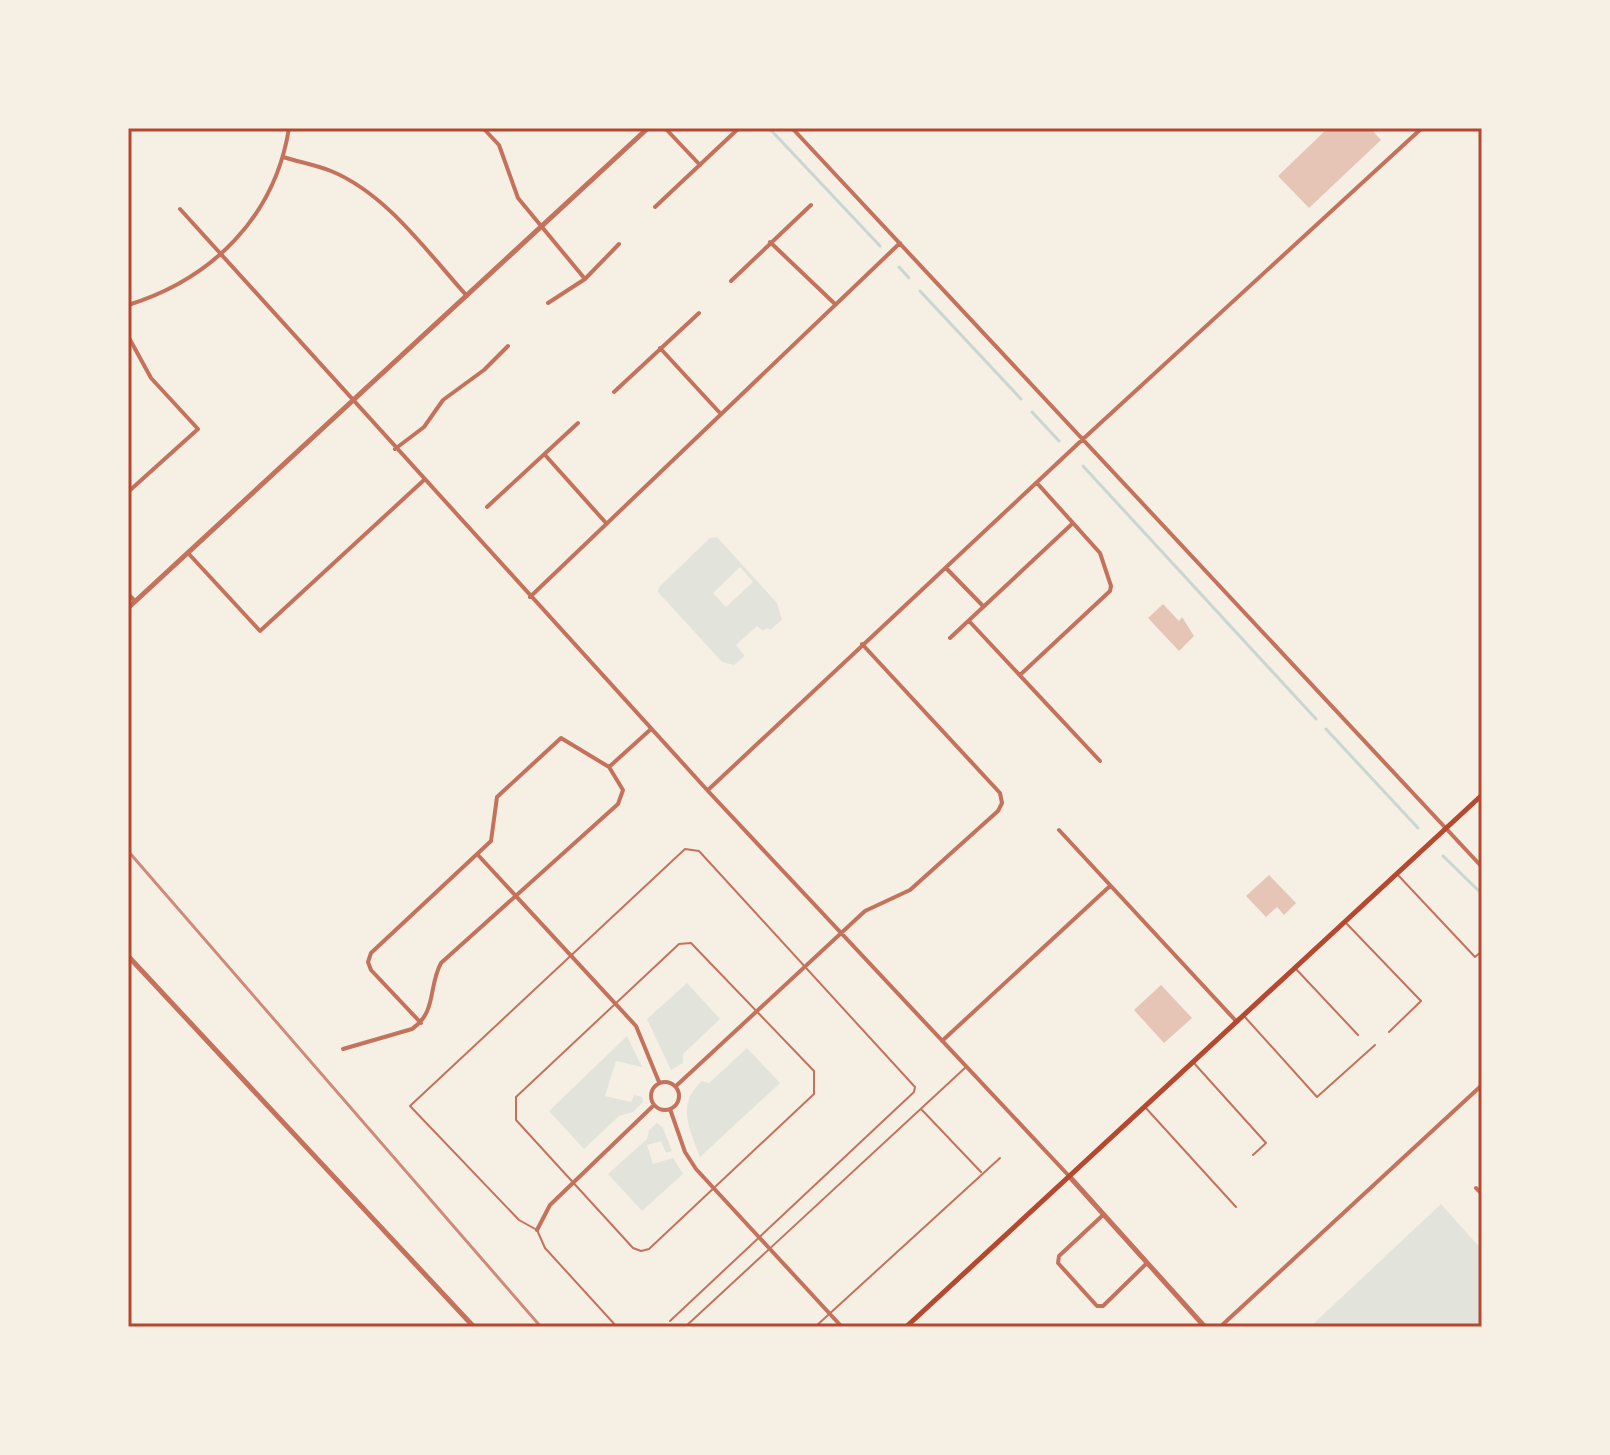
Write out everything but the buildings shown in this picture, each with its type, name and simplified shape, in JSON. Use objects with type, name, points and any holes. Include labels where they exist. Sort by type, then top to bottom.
[{"type":"main road","points":[[906,1327],[1482,795]]},
{"type":"street","points":[[128,305],[162,295],[195,276],[249,227],[263,205],[283,157],[289,128]]},
{"type":"street","points":[[483,128],[499,145],[518,198],[585,279]]},
{"type":"street","points":[[128,608],[648,128]]},
{"type":"street","points":[[665,128],[700,165]]},
{"type":"street","points":[[655,207],[739,128]]},
{"type":"street","points":[[792,128],[1482,867]]},
{"type":"street","points":[[708,791],[862,644],[1422,128]]},
{"type":"street","points":[[283,157],[332,171],[367,193],[393,214],[467,296]]},
{"type":"street","points":[[731,281],[811,205]]},
{"type":"street","points":[[180,209],[352,403],[708,791],[1069,1176],[1205,1327]]},
{"type":"street","points":[[770,242],[835,304]]},
{"type":"street","points":[[530,597],[719,412],[900,243]]},
{"type":"street","points":[[548,303],[585,279],[619,244]]},
{"type":"street","points":[[614,392],[699,313]]},
{"type":"street","points":[[128,336],[151,378],[198,429],[128,492]]},
{"type":"street","points":[[395,449],[424,427],[443,400],[484,370],[508,346]]},
{"type":"street","points":[[660,348],[719,412]]},
{"type":"street","points":[[487,507],[546,456],[578,423]]},
{"type":"street","points":[[546,456],[606,523]]},
{"type":"street","points":[[188,553],[260,631],[424,480]]},
{"type":"street","points":[[1020,675],[1110,591],[1103,558],[1037,483]]},
{"type":"street","points":[[950,638],[1073,523]]},
{"type":"street","points":[[946,568],[983,607]]},
{"type":"street","points":[[128,594],[135,601]]},
{"type":"street","points":[[969,621],[1100,761]]},
{"type":"street","points":[[676,1086],[865,911],[910,890],[998,811],[1002,803],[1000,793],[862,644]]},
{"type":"street","points":[[609,767],[651,729]]},
{"type":"street","points":[[343,1049],[412,1029],[421,1023],[429,1012],[434,977],[441,963],[618,804],[623,790],[609,767],[569,740],[554,741],[497,797],[495,831],[491,841],[371,953],[368,962],[371,970],[421,1023]]},
{"type":"street","points":[[1059,830],[1236,1021]]},
{"type":"street","points":[[477,855],[636,1026],[659,1082]]},
{"type":"street","points":[[942,1041],[1110,886]]},
{"type":"street","points":[[128,956],[474,1327]]},
{"type":"street","points":[[659,1082],[676,1086]]},
{"type":"street","points":[[654,1105],[651,1092],[659,1082]]},
{"type":"street","points":[[1220,1327],[1482,1085]]},
{"type":"street","points":[[670,1109],[679,1099],[676,1086]]},
{"type":"street","points":[[654,1105],[670,1109]]},
{"type":"street","points":[[537,1230],[550,1205],[654,1105]]},
{"type":"street","points":[[670,1109],[685,1152],[714,1189],[842,1327]]},
{"type":"street","points":[[1476,1188],[1482,1194]]},
{"type":"street","points":[[1103,1215],[1059,1256],[1058,1263],[1097,1306],[1103,1306],[1147,1263]]},
{"type":"lane","points":[[617,1327],[545,1248],[537,1230],[519,1220],[410,1106],[685,849],[692,848],[699,851],[806,965],[915,1087],[914,1092],[670,1321]]},
{"type":"lane","points":[[1397,873],[1475,957],[1482,951]]},
{"type":"lane","points":[[1344,922],[1421,1001],[1389,1032]]},
{"type":"lane","points":[[691,943],[814,1071],[816,1083],[814,1094],[649,1249],[641,1251],[633,1248],[572,1184],[516,1120],[514,1112],[516,1097],[615,1004],[679,944],[691,943]]},
{"type":"lane","points":[[1294,967],[1358,1035]]},
{"type":"lane","points":[[1243,1015],[1317,1097],[1375,1045]]},
{"type":"lane","points":[[1193,1062],[1266,1143],[1253,1155]]},
{"type":"lane","points":[[685,1327],[966,1066]]},
{"type":"lane","points":[[1145,1106],[1236,1207]]},
{"type":"lane","points":[[921,1109],[983,1174]]},
{"type":"lane","points":[[815,1327],[1000,1158]]},
{"type":"shaded area","points":[[717,537],[777,603],[782,620],[770,630],[767,628],[763,631],[757,626],[736,645],[745,656],[734,665],[722,662],[658,592],[659,587],[710,538]],"holes":[[[740,567],[753,582],[726,607],[713,593]]]},
{"type":"shaded area","points":[[687,983],[720,1019],[683,1054],[683,1063],[671,1070],[647,1019]]},
{"type":"shaded area","points":[[627,1036],[642,1067],[616,1061],[605,1096],[631,1102],[634,1095],[642,1097],[643,1102],[633,1112],[619,1116],[584,1149],[549,1111]]},
{"type":"shaded area","points":[[747,1048],[780,1083],[700,1157],[687,1117],[689,1098],[702,1081],[709,1083]]},
{"type":"shaded area","points":[[657,1123],[663,1128],[672,1151],[666,1153],[661,1141],[647,1145],[653,1164],[673,1158],[683,1174],[642,1211],[608,1174],[647,1139],[649,1130]]},
{"type":"shaded area","points":[[1441,1204],[1482,1250],[1482,1327],[1310,1327]]},
{"type":"waterway","points":[[769,128],[880,246]]},
{"type":"waterway","points":[[899,267],[909,278]]},
{"type":"waterway","points":[[920,291],[1021,399]]},
{"type":"waterway","points":[[1032,412],[1059,441]]},
{"type":"waterway","points":[[1083,466],[1316,719]]},
{"type":"waterway","points":[[1326,729],[1418,828]]},
{"type":"waterway","points":[[1443,856],[1482,894]]},
{"type":"railway","points":[[128,851],[541,1327]]}]
